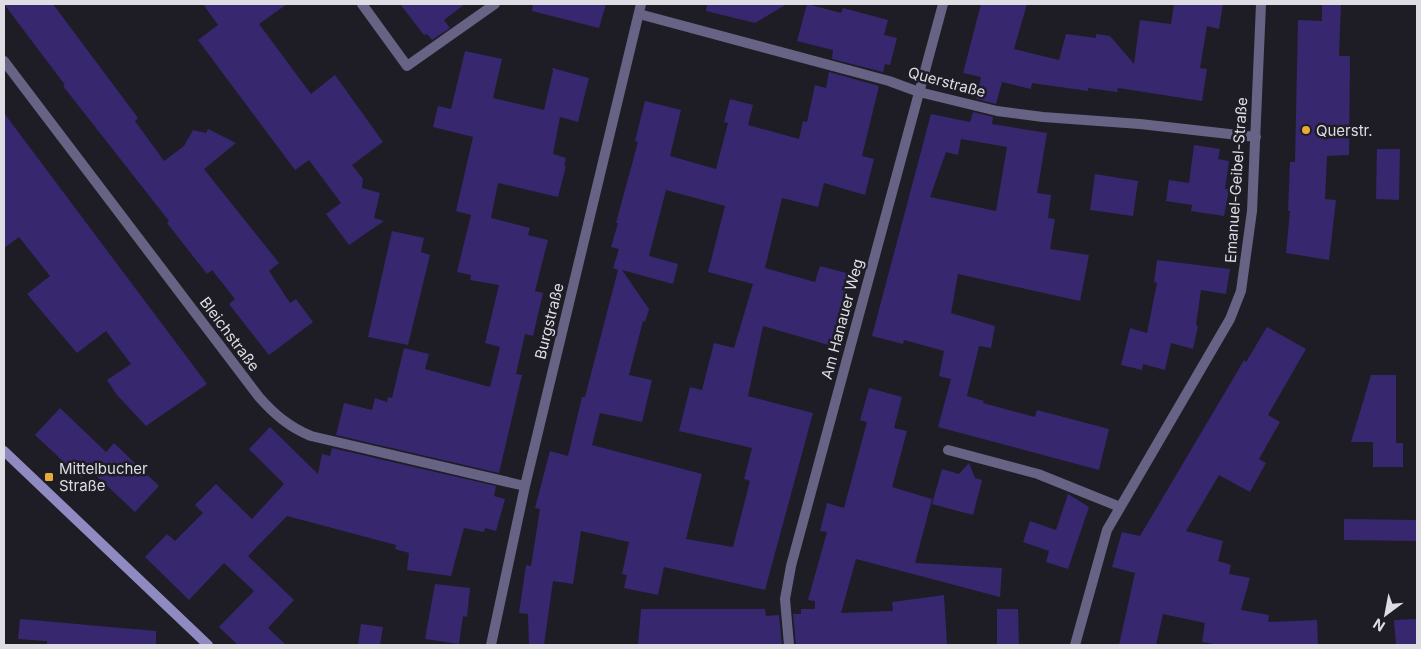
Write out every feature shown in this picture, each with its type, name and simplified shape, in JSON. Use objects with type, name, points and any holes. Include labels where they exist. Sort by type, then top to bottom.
[{"type":"main road","points":[[4,451],[208,645]]},
{"type":"street","points":[[362,4],[407,66],[495,4]]},
{"type":"street","name":"Am Hanauer Weg","points":[[789,645],[785,599],[791,566],[943,4]]},
{"type":"street","name":"Emanuel-Geibel-Straße","points":[[1075,645],[1104,538],[1236,307],[1246,264],[1256,137],[1261,4]]},
{"type":"street","name":"Querstraße","points":[[640,9],[889,81],[919,92],[997,111],[1256,137]]},
{"type":"street","name":"Burgstraße","points":[[491,645],[525,486],[640,9]]},
{"type":"street","name":"Bleichstraße","points":[[4,61],[259,397],[282,420],[297,430],[311,436],[525,486]]},
{"type":"street","points":[[948,450],[1038,474],[1120,507]]},
{"type":"building","points":[[4,4],[53,4],[138,118],[135,121],[164,161],[184,146],[193,130],[206,133],[208,129],[236,143],[204,169],[279,263],[269,271],[290,303],[296,299],[313,322],[269,355],[229,304],[235,299],[212,270],[207,274],[167,223],[169,221],[63,86],[65,85]]},
{"type":"building","points":[[203,4],[287,4],[259,24],[311,94],[335,75],[383,142],[352,165],[363,179],[362,188],[380,193],[374,218],[384,221],[349,245],[326,214],[341,203],[309,160],[295,170],[198,40],[218,25]]},
{"type":"building","points":[[400,4],[465,4],[444,20],[450,28],[432,40],[427,34],[424,35]]},
{"type":"building","points":[[533,4],[606,4],[599,28],[532,11]]},
{"type":"building","points":[[707,4],[787,4],[755,23],[706,11]]},
{"type":"building","points":[[807,4],[841,13],[843,8],[888,20],[884,35],[897,38],[890,65],[885,64],[883,72],[832,59],[833,50],[797,41]]},
{"type":"building","points":[[981,4],[1027,4],[1014,49],[1059,60],[1066,34],[1096,38],[1096,34],[1110,36],[1134,64],[1140,20],[1171,24],[1174,4],[1223,4],[1219,29],[1207,26],[1200,68],[1207,69],[1202,101],[1118,88],[1117,92],[1088,88],[1088,91],[1032,83],[1031,89],[1002,82],[996,104],[976,99],[981,77],[963,73]]},
{"type":"building","points":[[1322,4],[1341,4],[1339,56],[1350,56],[1349,155],[1327,156],[1325,199],[1336,200],[1329,260],[1286,253],[1290,211],[1288,211],[1290,162],[1295,162],[1298,20],[1322,21]]},
{"type":"building","points":[[465,51],[502,59],[493,98],[544,110],[553,71],[552,68],[589,78],[578,122],[560,117],[553,154],[566,158],[564,166],[566,166],[558,197],[498,183],[491,218],[530,228],[528,235],[548,240],[535,291],[543,293],[533,336],[525,334],[516,374],[522,375],[499,473],[336,435],[344,403],[372,410],[375,398],[387,402],[388,397],[392,398],[404,348],[429,354],[425,369],[490,387],[500,347],[485,343],[499,285],[470,280],[471,275],[457,272],[471,215],[456,211],[473,137],[433,127],[438,106],[451,109]]},
{"type":"building","points":[[829,72],[879,86],[862,156],[874,159],[865,195],[824,183],[818,207],[782,198],[765,268],[815,282],[820,266],[850,274],[832,346],[763,326],[748,396],[813,413],[765,590],[664,567],[658,595],[624,588],[627,575],[622,574],[629,542],[581,531],[573,584],[553,581],[544,645],[529,645],[528,614],[519,613],[526,565],[531,566],[540,509],[535,508],[550,451],[568,456],[582,397],[585,397],[618,270],[613,268],[619,249],[611,247],[638,142],[635,141],[645,101],[681,110],[670,156],[716,169],[728,123],[724,122],[730,99],[753,105],[748,125],[799,139],[803,121],[807,122],[815,85],[826,88]],"holes":[[[666,190],[725,206],[708,272],[753,284],[734,348],[714,343],[702,390],[690,387],[679,431],[752,448],[744,479],[750,481],[733,547],[686,539],[702,474],[592,445],[600,413],[642,422],[652,380],[629,375],[643,321],[645,322],[649,309],[622,270],[673,284],[678,264],[649,256]]]},
{"type":"building","points":[[973,112],[993,117],[992,124],[1047,133],[1037,193],[1051,195],[1048,218],[1055,219],[1050,249],[1089,255],[1080,301],[958,274],[951,313],[995,326],[991,348],[979,346],[967,396],[984,401],[983,403],[1035,417],[1037,410],[1109,429],[1099,470],[938,427],[951,379],[939,376],[944,351],[904,340],[903,344],[872,336],[931,114],[970,122]],"holes":[[[961,139],[1007,147],[996,211],[930,197],[946,152],[958,155]]]},
{"type":"building","points":[[4,113],[207,384],[146,426],[117,395],[107,380],[131,364],[106,331],[77,353],[27,294],[50,276],[19,237],[4,248]]},
{"type":"building","points":[[1194,145],[1220,149],[1218,159],[1229,161],[1225,189],[1229,189],[1224,216],[1191,211],[1192,205],[1166,201],[1169,180],[1189,183]]},
{"type":"building","points":[[1377,149],[1400,149],[1399,200],[1376,199]]},
{"type":"building","points":[[1095,174],[1138,181],[1133,216],[1090,210]]},
{"type":"building","points":[[392,231],[424,238],[421,252],[430,255],[408,345],[368,337]]},
{"type":"building","points":[[1157,260],[1230,269],[1226,294],[1201,290],[1196,325],[1198,326],[1193,349],[1171,343],[1165,370],[1143,364],[1142,370],[1121,365],[1130,328],[1147,333],[1157,283],[1154,282]]},
{"type":"building","points":[[1267,327],[1306,349],[1268,415],[1280,422],[1259,459],[1266,463],[1250,492],[1219,475],[1186,531],[1223,541],[1218,561],[1231,565],[1229,574],[1250,578],[1241,610],[1269,615],[1268,622],[1317,620],[1318,645],[1219,645],[1202,642],[1205,623],[1163,614],[1156,645],[1119,645],[1135,573],[1112,567],[1122,532],[1140,536],[1244,360],[1246,362]]},
{"type":"building","points":[[1371,375],[1396,375],[1396,443],[1403,443],[1403,467],[1373,467],[1373,442],[1351,442]]},
{"type":"building","points":[[869,388],[902,397],[894,428],[907,431],[892,487],[932,499],[915,563],[1002,568],[1000,597],[856,559],[841,613],[893,611],[892,602],[944,595],[947,645],[796,645],[793,614],[801,614],[801,609],[815,609],[815,601],[808,600],[827,532],[820,531],[827,503],[844,508],[867,422],[860,420]]},
{"type":"building","points":[[60,408],[106,452],[114,443],[159,486],[135,512],[89,469],[81,478],[35,435]]},
{"type":"building","points":[[270,427],[318,474],[322,454],[330,456],[332,448],[496,486],[494,496],[505,499],[496,531],[485,528],[484,532],[464,528],[451,576],[407,570],[409,553],[395,549],[396,545],[287,516],[248,556],[294,600],[268,628],[286,645],[238,645],[219,627],[254,591],[224,563],[189,600],[145,557],[167,534],[175,541],[203,513],[195,505],[216,484],[252,519],[284,484],[249,449]]},
{"type":"building","points":[[969,463],[975,478],[982,480],[973,515],[932,504],[942,469],[959,474]]},
{"type":"building","points":[[1068,494],[1089,507],[1068,569],[1046,562],[1049,551],[1023,542],[1030,521],[1056,530]]},
{"type":"building","points":[[1344,519],[1417,520],[1417,541],[1344,540]]},
{"type":"building","points":[[435,584],[470,588],[467,617],[463,616],[459,644],[425,639]]},
{"type":"building","points":[[641,609],[765,609],[766,616],[779,615],[782,645],[638,645]]},
{"type":"building","points":[[997,609],[1018,609],[1019,645],[997,645]]},
{"type":"building","points":[[20,619],[156,631],[156,645],[47,645],[47,641],[18,639]]},
{"type":"building","points":[[1417,619],[1417,645],[1396,645],[1394,620]]},
{"type":"building","points":[[361,624],[383,627],[380,645],[358,645]]},
{"type":"place","name":"Querstr.","points":[[1306,130]]},
{"type":"place","name":"Mittelbucher Straße","points":[[49,477]]}]
